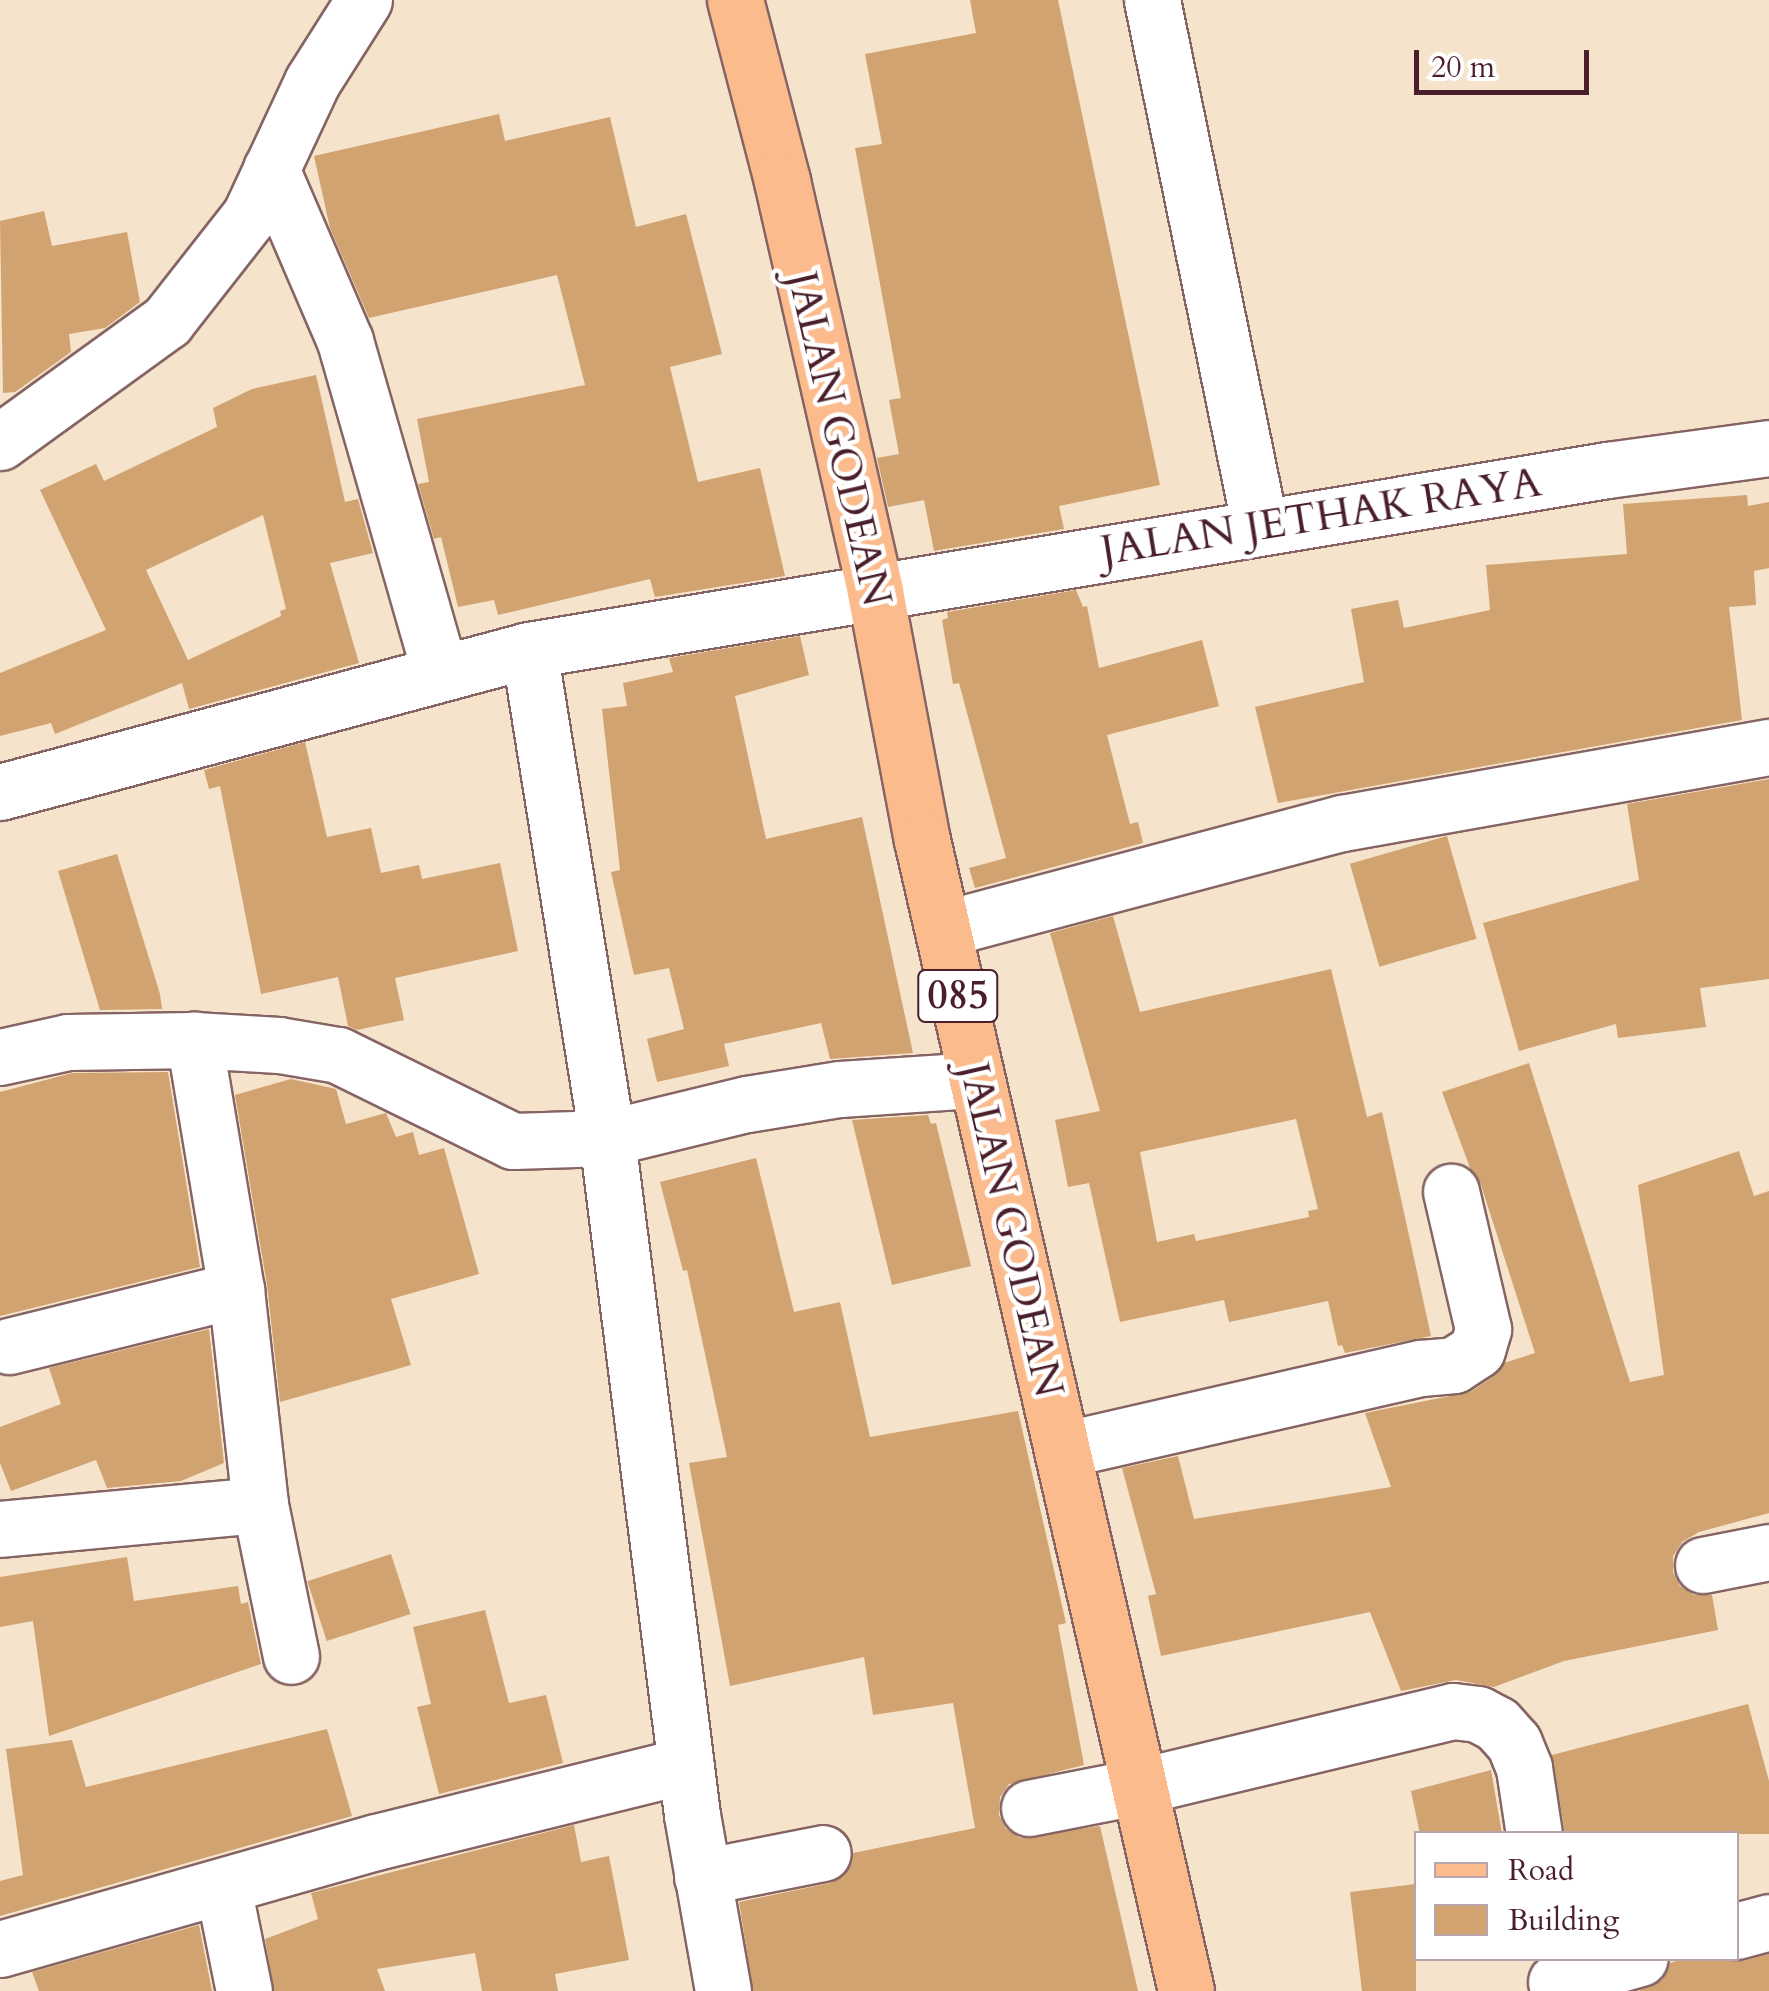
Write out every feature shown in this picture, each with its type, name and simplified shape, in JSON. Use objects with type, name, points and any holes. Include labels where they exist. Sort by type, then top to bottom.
[{"type":"main road","name":"JALAN GODEAN","points":[[736,0],[782,181],[874,592],[976,1080],[1142,1786],[1186,1991]]},
{"type":"street","points":[[0,442],[166,321],[250,215],[312,82],[364,0]]},
{"type":"street","points":[[1152,0],[1260,527]]},
{"type":"street","points":[[272,169],[345,341],[440,673]]},
{"type":"street","name":"JALAN JETHAK RAYA","points":[[0,792],[529,650],[1607,470],[1769,448]]},
{"type":"street","points":[[529,650],[607,1138],[686,1765],[723,1991]]},
{"type":"street","points":[[943,930],[1342,824],[1769,747]]},
{"type":"street","points":[[194,1040],[236,1290],[260,1505],[291,1656]]},
{"type":"street","points":[[0,1057],[68,1042],[194,1040],[279,1045],[338,1055],[513,1141],[607,1138],[747,1104],[840,1089],[976,1080]]},
{"type":"street","points":[[1062,1450],[1421,1368],[1454,1365],[1477,1350],[1482,1330],[1450,1192]]},
{"type":"street","points":[[9,1346],[236,1290]]},
{"type":"street","points":[[0,1528],[260,1505]]},
{"type":"street","points":[[1703,1565],[1769,1552]]},
{"type":"street","points":[[1029,1808],[1142,1786],[1453,1711],[1497,1724],[1514,1744],[1524,1768],[1534,1831]]},
{"type":"street","points":[[0,1949],[376,1842],[686,1765]]},
{"type":"street","points":[[702,1877],[823,1853]]},
{"type":"street","points":[[223,1887],[244,1991]]},
{"type":"street","points":[[1739,1930],[1769,1922]]},
{"type":"street","points":[[1555,1977],[1627,1961]]},
{"type":"building","points":[[970,0],[1058,0],[1160,485],[1059,506],[1064,529],[934,551],[924,500],[888,507],[877,458],[899,454],[889,400],[901,398],[855,148],[882,144],[865,54],[976,33]]},
{"type":"building","points":[[499,114],[505,141],[610,117],[636,227],[686,214],[722,354],[670,367],[698,482],[760,468],[785,576],[655,597],[650,579],[498,615],[494,600],[458,607],[441,537],[434,539],[418,484],[429,482],[417,419],[585,385],[557,275],[369,318],[330,228],[314,156]]},
{"type":"building","points":[[44,211],[52,246],[127,232],[140,302],[105,328],[69,334],[71,352],[15,392],[3,393],[0,221]]},
{"type":"building","points":[[316,375],[345,502],[358,499],[373,553],[330,563],[359,663],[189,709],[182,683],[55,734],[51,723],[0,736],[0,673],[106,630],[40,490],[96,464],[104,481],[217,427],[213,408],[252,389]],"holes":[[[263,515],[286,609],[280,611],[281,616],[188,660],[146,570]]]},
{"type":"building","points":[[1747,495],[1748,506],[1769,502],[1769,568],[1754,571],[1756,605],[1729,607],[1742,720],[1278,803],[1255,707],[1364,682],[1351,609],[1398,600],[1404,628],[1490,610],[1486,565],[1627,554],[1623,504]]},
{"type":"building","points":[[1076,590],[1083,607],[1087,606],[1099,668],[1202,640],[1219,706],[1107,735],[1130,824],[1138,822],[1143,843],[975,888],[969,868],[1006,858],[959,683],[953,684],[942,620],[948,618],[947,612]]},
{"type":"building","points":[[800,636],[809,675],[735,696],[766,839],[862,817],[913,1053],[830,1059],[821,1023],[724,1044],[729,1066],[657,1082],[647,1039],[684,1029],[669,968],[634,975],[611,872],[620,870],[602,709],[627,706],[623,683],[673,672],[669,658]]},
{"type":"building","points":[[305,742],[327,837],[371,828],[381,873],[419,865],[422,879],[500,863],[518,951],[395,978],[404,1020],[357,1030],[348,1026],[338,977],[261,994],[220,786],[209,789],[204,770]]},
{"type":"building","points":[[1769,779],[1769,979],[1700,988],[1706,1027],[1618,1038],[1616,1024],[1519,1051],[1483,923],[1639,880],[1627,804]]},
{"type":"building","points":[[1447,836],[1476,939],[1379,967],[1350,864]]},
{"type":"building","points":[[117,854],[162,1009],[100,1010],[58,871]]},
{"type":"building","points":[[1113,916],[1140,1012],[1331,969],[1367,1117],[1382,1112],[1431,1336],[1345,1353],[1342,1345],[1338,1346],[1328,1301],[1229,1322],[1224,1300],[1120,1322],[1089,1183],[1068,1187],[1055,1120],[1100,1111],[1050,933]],"holes":[[[1296,1119],[1318,1209],[1308,1211],[1309,1217],[1196,1241],[1194,1234],[1157,1242],[1140,1152]]]},
{"type":"building","points":[[1529,1063],[1630,1382],[1664,1375],[1638,1185],[1739,1151],[1754,1196],[1769,1191],[1769,1513],[1699,1532],[1682,1542],[1673,1556],[1673,1572],[1680,1586],[1694,1595],[1712,1595],[1718,1630],[1564,1661],[1494,1687],[1456,1680],[1401,1691],[1370,1612],[1161,1656],[1148,1596],[1156,1594],[1122,1468],[1178,1456],[1194,1519],[1391,1487],[1365,1413],[1470,1392],[1494,1376],[1504,1363],[1535,1353],[1481,1185],[1470,1168],[1442,1092]]},
{"type":"building","points":[[168,1072],[200,1267],[0,1316],[0,1092],[72,1073]]},
{"type":"building","points":[[291,1079],[336,1089],[346,1124],[386,1113],[396,1137],[413,1132],[419,1155],[444,1148],[479,1274],[391,1299],[411,1365],[280,1402],[267,1285],[235,1095]]},
{"type":"building","points":[[928,1115],[931,1124],[936,1123],[971,1266],[892,1285],[852,1120]]},
{"type":"building","points":[[756,1158],[794,1312],[840,1302],[870,1437],[1018,1411],[1066,1623],[1058,1625],[1084,1765],[1009,1784],[1000,1797],[999,1815],[1006,1829],[1020,1838],[1100,1826],[1138,1991],[753,1991],[739,1902],[830,1883],[844,1876],[853,1853],[975,1828],[953,1703],[873,1715],[864,1657],[730,1686],[689,1463],[727,1457],[687,1270],[683,1271],[660,1182]]},
{"type":"building","points":[[209,1329],[224,1463],[181,1481],[107,1488],[96,1460],[11,1491],[0,1463],[0,1427],[61,1404],[49,1368]]},
{"type":"building","points":[[391,1554],[410,1614],[327,1641],[307,1581]]},
{"type":"building","points":[[127,1557],[134,1601],[238,1586],[241,1604],[248,1602],[261,1664],[49,1736],[33,1621],[0,1627],[0,1577]]},
{"type":"building","points":[[485,1610],[509,1703],[546,1695],[563,1763],[439,1794],[417,1707],[431,1704],[413,1627]]},
{"type":"building","points":[[1748,1704],[1769,1781],[1769,1834],[1565,1831],[1552,1755]]},
{"type":"building","points":[[327,1729],[352,1816],[0,1916],[0,1881],[23,1875],[6,1749],[72,1740],[86,1787]]},
{"type":"building","points":[[1491,1770],[1501,1831],[1419,1831],[1411,1791]]},
{"type":"building","points":[[574,1825],[581,1862],[609,1856],[629,1960],[555,1974],[558,1991],[482,1991],[475,1953],[377,1969],[385,1991],[274,1991],[265,1939],[318,1919],[311,1893]]},
{"type":"building","points":[[1414,1884],[1416,1991],[1362,1991],[1350,1892]]},
{"type":"building","points":[[199,1925],[212,1991],[39,1991],[32,1972]]},
{"type":"building","points":[[1769,1954],[1769,1991],[1638,1991],[1662,1980],[1670,1963],[1677,1961],[1743,1961]]}]
